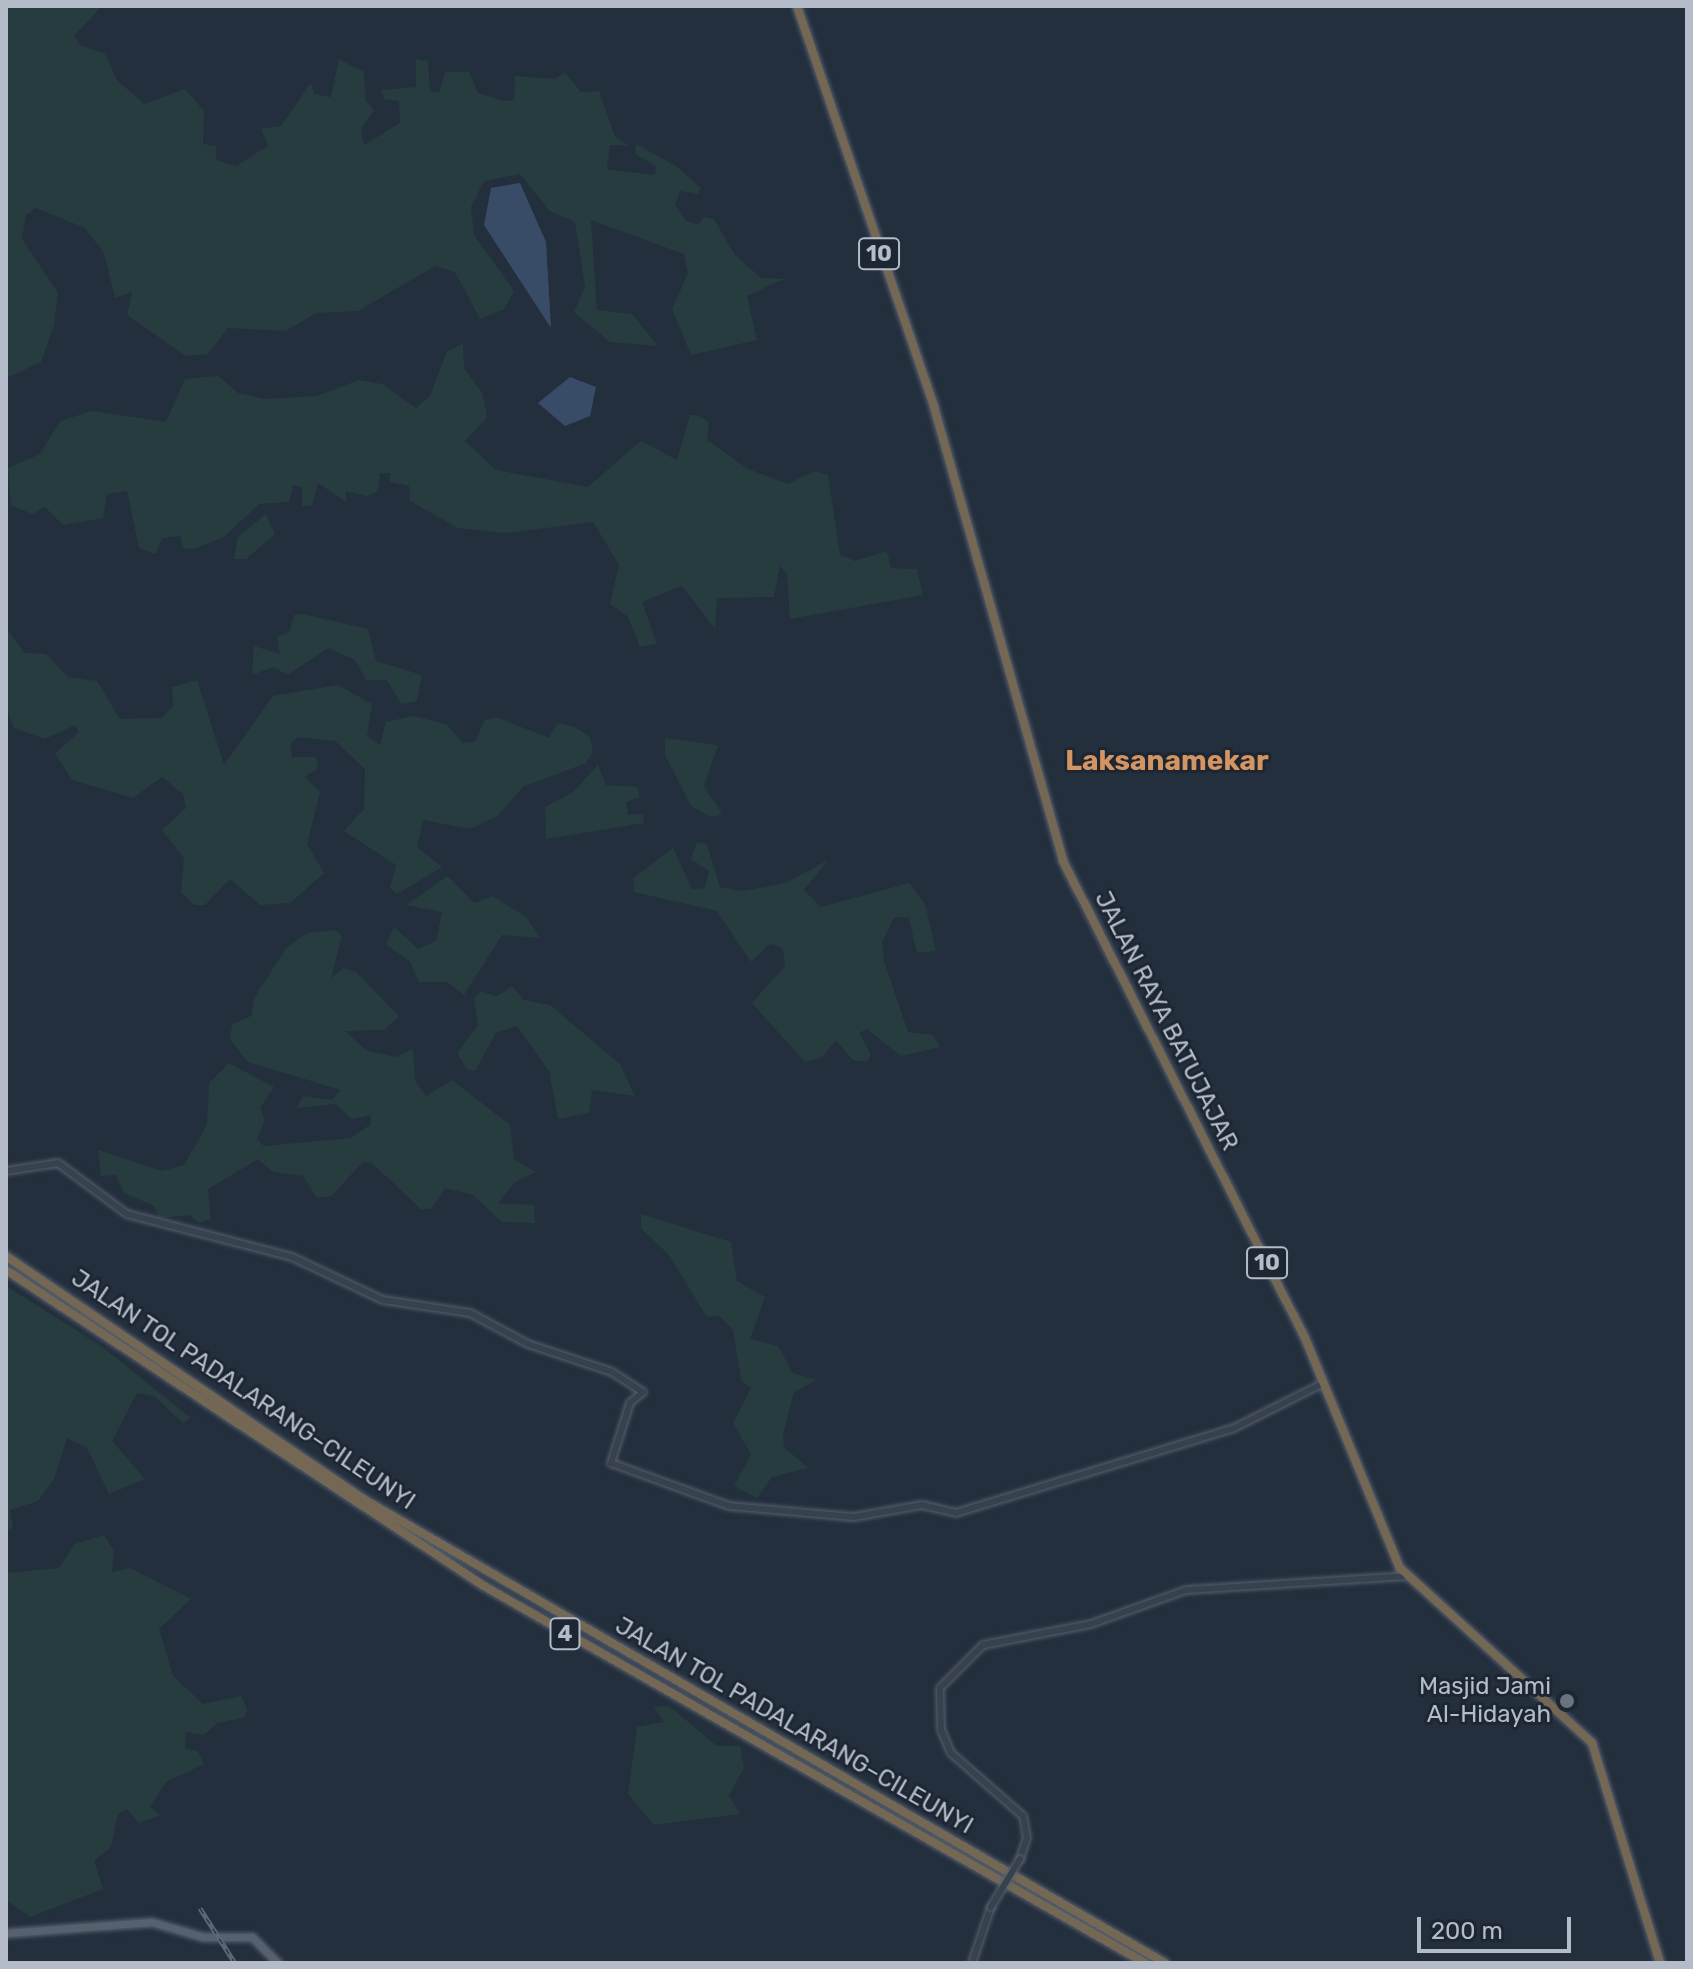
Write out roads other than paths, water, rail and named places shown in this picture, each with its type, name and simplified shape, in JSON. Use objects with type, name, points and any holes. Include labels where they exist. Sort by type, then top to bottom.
[{"type":"highway","name":"JALAN RAYA BATUJAJAR","points":[[797,6],[934,407],[1063,861],[1324,1383],[1406,1576],[1592,1743],[1628,1840],[1660,1963]]},
{"type":"highway","name":"JALAN TOL PADALARANG–CILEUNYI","points":[[6,1256],[365,1500],[1165,1963]]},
{"type":"highway","name":"JALAN TOL PADALARANG–CILEUNYI","points":[[6,1270],[313,1480],[484,1586],[1145,1963]]},
{"type":"main road","points":[[6,1933],[152,1922],[203,1937],[252,1937],[278,1963]]},
{"type":"street","points":[[6,1171],[58,1163],[127,1214],[292,1257],[383,1300],[497,1322],[528,1344],[612,1372],[643,1392],[630,1403],[611,1463],[733,1507],[854,1517],[922,1505],[956,1513],[1234,1428],[1324,1383]]},
{"type":"street","points":[[972,1963],[991,1907],[1020,1859],[1027,1838],[1023,1816],[951,1753],[941,1730],[940,1688],[983,1645],[1091,1624],[1186,1590],[1406,1576]]},
{"type":"water","points":[[520,183],[546,242],[551,328],[484,225],[491,188]]},
{"type":"water","points":[[570,377],[596,387],[590,416],[565,426],[538,403]]},
{"type":"railway","points":[[200,1908],[235,1963]]},
{"type":"place","name":"Masjid Jami Al-Hidayah","points":[[1567,1701]]},
{"type":"district","name":"Laksanamekar","points":[[1167,761]]}]
